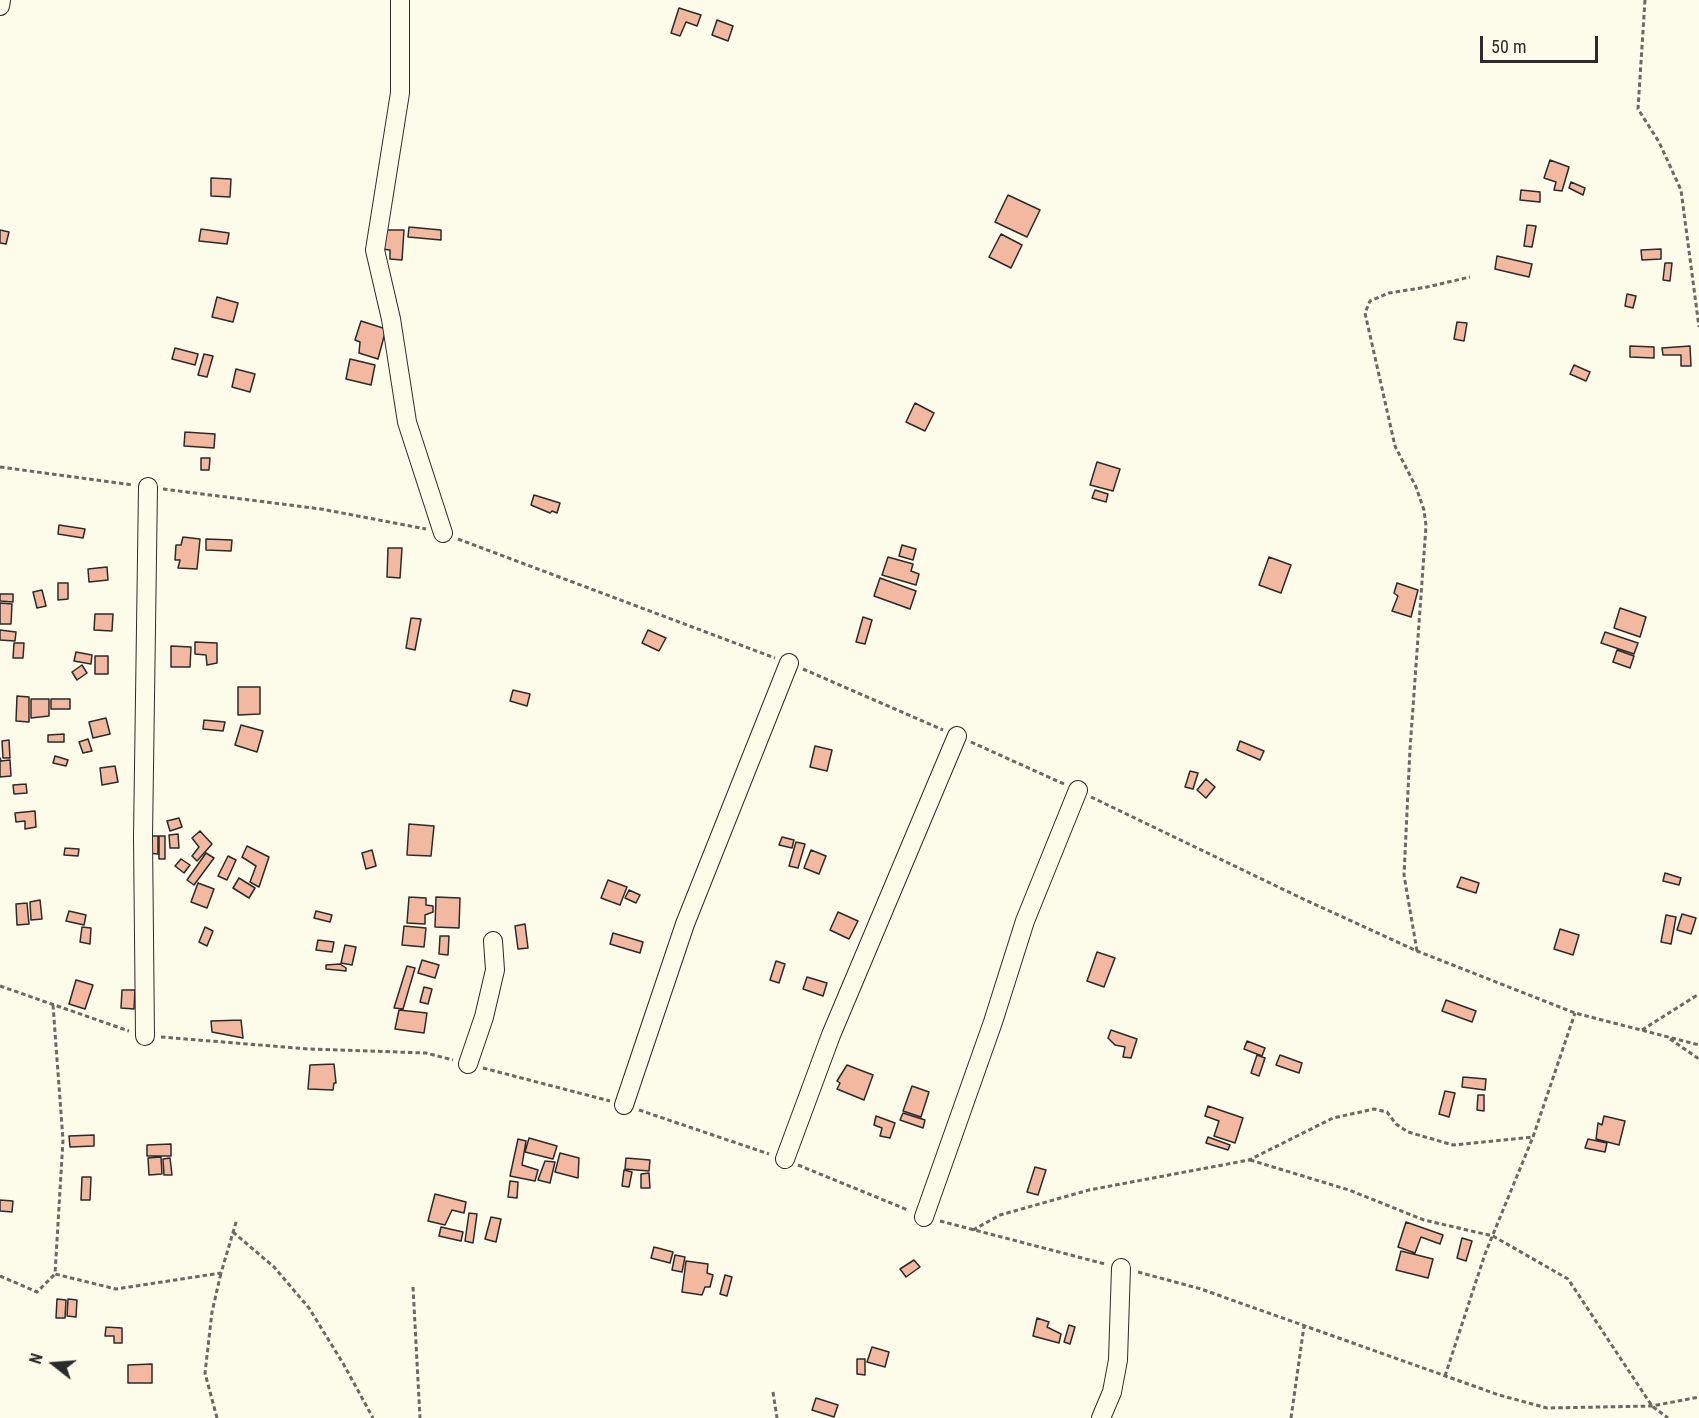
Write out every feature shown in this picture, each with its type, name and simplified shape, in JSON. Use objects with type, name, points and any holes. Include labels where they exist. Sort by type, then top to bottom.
[{"type":"street","points":[[0,6],[2,0]]},
{"type":"street","points":[[400,0],[400,93],[375,250],[391,319],[407,422],[443,533]]},
{"type":"street","points":[[145,1036],[143,837],[148,487]]},
{"type":"street","points":[[624,1105],[685,924],[789,663]]},
{"type":"street","points":[[785,1159],[831,1035],[957,736]]},
{"type":"street","points":[[924,1217],[993,1022],[1025,921],[1078,790]]},
{"type":"street","points":[[468,1064],[484,1017],[495,970],[493,941]]},
{"type":"street","points":[[1101,1418],[1112,1392],[1118,1360],[1120,1268]]},
{"type":"path","points":[[1645,0],[1638,110],[1659,142],[1681,190],[1699,327]]},
{"type":"path","points":[[1417,951],[1404,875],[1410,749],[1426,526],[1424,510],[1416,487],[1395,446],[1365,313],[1370,301],[1389,293],[1470,277]]},
{"type":"path","points":[[0,467],[321,509],[443,533],[789,663],[1078,790],[1301,898],[1417,951],[1575,1013],[1699,1046]]},
{"type":"path","points":[[0,986],[145,1036],[309,1049],[426,1053],[624,1105],[785,1159],[924,1217],[1201,1289],[1499,1395],[1547,1408],[1652,1406],[1699,1397]]},
{"type":"path","points":[[1641,1030],[1699,994]]},
{"type":"path","points":[[0,1276],[37,1292],[55,1274],[63,1140],[53,1005]]},
{"type":"path","points":[[1445,1376],[1493,1236],[1533,1137],[1575,1013]]},
{"type":"path","points":[[1668,1038],[1699,1059]]},
{"type":"path","points":[[971,1230],[1000,1215],[1089,1190],[1248,1160],[1333,1118],[1374,1110],[1387,1113],[1396,1124],[1408,1132],[1453,1145],[1533,1137]]},
{"type":"path","points":[[1248,1160],[1349,1190],[1424,1220],[1493,1236],[1568,1279],[1652,1406],[1668,1418]]},
{"type":"path","points":[[217,1418],[205,1373],[212,1312],[237,1219]]},
{"type":"path","points":[[233,1232],[274,1267],[309,1308],[345,1365],[372,1418]]},
{"type":"path","points":[[55,1274],[116,1289],[221,1273]]},
{"type":"path","points":[[413,1287],[420,1418]]},
{"type":"path","points":[[1292,1418],[1304,1326]]},
{"type":"path","points":[[773,1392],[777,1418]]},
{"type":"building","points":[[679,8],[701,15],[697,26],[686,22],[680,36],[671,33]]},
{"type":"building","points":[[717,20],[733,26],[728,41],[712,35]]},
{"type":"building","points":[[1550,160],[1569,167],[1562,191],[1554,190],[1556,182],[1544,178]]},
{"type":"building","points":[[211,178],[231,179],[230,197],[211,196]]},
{"type":"building","points":[[1571,182],[1585,188],[1583,195],[1569,188]]},
{"type":"building","points":[[1521,190],[1540,192],[1540,202],[1520,200]]},
{"type":"building","points":[[1008,195],[1040,210],[1027,237],[995,222]]},
{"type":"building","points":[[1527,225],[1536,226],[1532,247],[1524,246]]},
{"type":"building","points":[[409,227],[441,230],[441,240],[408,237]]},
{"type":"building","points":[[201,229],[229,233],[227,244],[199,241]]},
{"type":"building","points":[[0,230],[9,232],[6,244],[0,243]]},
{"type":"building","points":[[382,230],[404,230],[402,260],[390,259],[390,250],[382,249]]},
{"type":"building","points":[[1001,234],[1022,245],[1011,268],[989,257]]},
{"type":"building","points":[[1661,249],[1661,259],[1642,260],[1641,250]]},
{"type":"building","points":[[1497,256],[1532,264],[1529,277],[1495,269]]},
{"type":"building","points":[[1665,263],[1672,263],[1670,281],[1663,280]]},
{"type":"building","points":[[1627,294],[1636,296],[1633,308],[1625,306]]},
{"type":"building","points":[[217,297],[238,303],[233,322],[212,317]]},
{"type":"building","points":[[361,321],[386,329],[378,359],[359,353],[360,342],[355,340]]},
{"type":"building","points":[[1457,322],[1467,323],[1464,341],[1454,339]]},
{"type":"building","points":[[1630,346],[1654,347],[1654,358],[1630,357]]},
{"type":"building","points":[[1690,346],[1691,366],[1681,366],[1681,355],[1663,355],[1662,348]]},
{"type":"building","points":[[175,348],[198,354],[195,365],[172,359]]},
{"type":"building","points":[[204,354],[213,356],[207,377],[198,375]]},
{"type":"building","points":[[350,359],[375,365],[371,385],[346,379]]},
{"type":"building","points":[[1574,365],[1590,372],[1586,381],[1570,374]]},
{"type":"building","points":[[236,369],[255,374],[250,392],[232,387]]},
{"type":"building","points":[[915,403],[934,413],[925,431],[906,422]]},
{"type":"building","points":[[185,432],[215,434],[214,448],[184,446]]},
{"type":"building","points":[[201,458],[210,458],[209,470],[201,470]]},
{"type":"building","points":[[1097,462],[1120,469],[1113,491],[1090,485]]},
{"type":"building","points":[[1095,490],[1108,494],[1106,502],[1092,498]]},
{"type":"building","points":[[534,495],[560,503],[557,513],[552,511],[550,513],[531,505]]},
{"type":"building","points":[[59,525],[85,529],[83,538],[58,534]]},
{"type":"building","points":[[183,537],[200,539],[197,569],[178,568],[180,560],[175,560],[176,545],[181,545]]},
{"type":"building","points":[[206,539],[232,540],[231,551],[206,550]]},
{"type":"building","points":[[902,545],[916,549],[913,560],[899,556]]},
{"type":"building","points":[[388,548],[402,548],[400,578],[387,577]]},
{"type":"building","points":[[888,557],[913,564],[911,571],[919,574],[916,585],[882,575]]},
{"type":"building","points":[[1269,557],[1291,565],[1281,593],[1259,585]]},
{"type":"building","points":[[107,567],[108,580],[89,582],[88,569]]},
{"type":"building","points":[[880,578],[916,591],[910,609],[874,596]]},
{"type":"building","points":[[58,583],[68,583],[68,599],[58,600]]},
{"type":"building","points":[[1397,583],[1418,590],[1411,617],[1392,611],[1398,596],[1394,593]]},
{"type":"building","points":[[42,590],[46,606],[37,608],[33,592]]},
{"type":"building","points":[[0,594],[13,594],[13,602],[0,601]]},
{"type":"building","points":[[0,603],[12,604],[11,624],[0,624]]},
{"type":"building","points":[[1620,608],[1646,617],[1640,637],[1614,628]]},
{"type":"building","points":[[95,614],[113,614],[112,631],[94,630]]},
{"type":"building","points":[[863,617],[872,620],[865,644],[856,642]]},
{"type":"building","points":[[411,618],[421,619],[415,650],[406,648]]},
{"type":"building","points":[[0,630],[16,632],[15,641],[0,640]]},
{"type":"building","points":[[648,630],[666,638],[659,651],[642,643]]},
{"type":"building","points":[[1605,632],[1638,643],[1634,654],[1601,643]]},
{"type":"building","points":[[195,642],[217,643],[217,663],[207,665],[206,655],[195,654]]},
{"type":"building","points":[[14,643],[24,643],[23,658],[13,658]]},
{"type":"building","points":[[171,646],[191,647],[190,667],[171,667]]},
{"type":"building","points":[[1617,650],[1634,656],[1630,668],[1613,662]]},
{"type":"building","points":[[76,652],[92,655],[91,664],[74,661]]},
{"type":"building","points":[[95,656],[108,656],[108,674],[95,674]]},
{"type":"building","points":[[82,665],[87,673],[77,680],[72,672]]},
{"type":"building","points":[[238,687],[260,687],[260,714],[238,715]]},
{"type":"building","points":[[513,690],[530,694],[527,706],[510,701]]},
{"type":"building","points":[[17,696],[29,697],[29,722],[16,721]]},
{"type":"building","points":[[31,699],[49,699],[49,716],[31,718]]},
{"type":"building","points":[[51,699],[70,699],[70,709],[51,709]]},
{"type":"building","points":[[106,718],[110,734],[93,738],[89,722]]},
{"type":"building","points":[[204,720],[225,722],[223,731],[203,729]]},
{"type":"building","points":[[241,725],[263,731],[257,752],[235,745]]},
{"type":"building","points":[[64,734],[64,742],[48,742],[48,735]]},
{"type":"building","points":[[88,739],[92,751],[83,753],[79,742]]},
{"type":"building","points":[[9,740],[10,758],[3,758],[2,741]]},
{"type":"building","points":[[1240,741],[1264,751],[1260,760],[1237,750]]},
{"type":"building","points":[[815,746],[832,750],[827,771],[810,767]]},
{"type":"building","points":[[55,756],[68,760],[66,766],[53,763]]},
{"type":"building","points":[[0,758],[1,761],[10,760],[11,776],[0,777]]},
{"type":"building","points":[[115,766],[118,782],[102,785],[100,768]]},
{"type":"building","points":[[1190,771],[1198,773],[1193,789],[1185,787]]},
{"type":"building","points":[[1206,779],[1215,787],[1206,798],[1197,790]]},
{"type":"building","points":[[26,784],[27,793],[14,794],[13,785]]},
{"type":"building","points":[[35,811],[36,827],[25,829],[25,821],[16,822],[15,813]]},
{"type":"building","points":[[179,818],[182,827],[170,831],[167,821]]},
{"type":"building","points":[[409,824],[434,826],[431,856],[407,855]]},
{"type":"building","points":[[200,831],[212,844],[197,861],[192,856],[199,847],[192,838]]},
{"type":"building","points":[[178,834],[179,848],[170,848],[169,835]]},
{"type":"building","points":[[147,836],[158,836],[158,854],[147,853]]},
{"type":"building","points":[[159,836],[165,836],[165,859],[159,859]]},
{"type":"building","points":[[782,837],[794,840],[792,848],[779,845]]},
{"type":"building","points":[[796,842],[805,844],[798,868],[789,866]]},
{"type":"building","points":[[247,846],[269,857],[259,887],[250,882],[256,866],[242,857]]},
{"type":"building","points":[[65,848],[79,849],[78,856],[64,855]]},
{"type":"building","points":[[372,850],[376,866],[366,869],[362,853]]},
{"type":"building","points":[[811,850],[826,856],[819,874],[804,868]]},
{"type":"building","points":[[206,853],[214,858],[194,885],[187,880]]},
{"type":"building","points":[[228,856],[236,860],[227,880],[218,876]]},
{"type":"building","points":[[181,859],[190,865],[184,873],[175,866]]},
{"type":"building","points":[[1665,873],[1681,878],[1679,885],[1663,881]]},
{"type":"building","points":[[1461,877],[1479,883],[1476,893],[1457,887]]},
{"type":"building","points":[[239,878],[255,888],[249,898],[233,888]]},
{"type":"building","points":[[608,880],[627,887],[620,905],[601,898]]},
{"type":"building","points":[[198,883],[214,889],[207,908],[191,902]]},
{"type":"building","points":[[629,890],[640,895],[636,903],[625,898]]},
{"type":"building","points":[[409,897],[426,898],[426,905],[433,906],[433,912],[425,915],[425,924],[407,923]]},
{"type":"building","points":[[436,897],[460,898],[459,928],[435,927]]},
{"type":"building","points":[[40,900],[42,919],[31,920],[30,902]]},
{"type":"building","points":[[27,903],[29,924],[17,925],[16,904]]},
{"type":"building","points":[[69,911],[86,915],[84,925],[66,921]]},
{"type":"building","points":[[316,911],[332,915],[330,922],[314,918]]},
{"type":"building","points":[[838,912],[858,921],[849,939],[830,930]]},
{"type":"building","points":[[1682,914],[1696,918],[1691,934],[1677,930]]},
{"type":"building","points":[[1666,915],[1676,917],[1671,944],[1661,942]]},
{"type":"building","points":[[525,924],[528,948],[518,949],[515,926]]},
{"type":"building","points":[[404,926],[426,928],[424,947],[402,945]]},
{"type":"building","points":[[82,927],[91,928],[90,944],[80,942]]},
{"type":"building","points":[[205,927],[213,931],[207,946],[199,942]]},
{"type":"building","points":[[1560,929],[1579,935],[1573,955],[1554,949]]},
{"type":"building","points":[[613,933],[643,942],[640,953],[610,944]]},
{"type":"building","points":[[440,936],[449,936],[448,955],[439,954]]},
{"type":"building","points":[[318,940],[334,942],[332,952],[316,950]]},
{"type":"building","points":[[345,945],[356,947],[352,965],[341,963]]},
{"type":"building","points":[[1097,952],[1115,958],[1104,987],[1087,981]]},
{"type":"building","points":[[422,960],[439,965],[435,978],[418,973]]},
{"type":"building","points":[[776,961],[785,964],[779,983],[770,980]]},
{"type":"building","points":[[340,964],[346,968],[346,971],[326,969],[326,965]]},
{"type":"building","points":[[407,966],[415,968],[403,1009],[394,1008]]},
{"type":"building","points":[[807,977],[827,983],[823,996],[803,989]]},
{"type":"building","points":[[76,980],[93,985],[85,1009],[69,1004]]},
{"type":"building","points":[[424,987],[432,989],[428,1004],[420,1002]]},
{"type":"building","points":[[122,990],[135,990],[134,1009],[121,1008]]},
{"type":"building","points":[[1446,1000],[1476,1011],[1472,1022],[1442,1011]]},
{"type":"building","points":[[399,1010],[427,1013],[424,1033],[395,1029]]},
{"type":"building","points":[[241,1020],[243,1038],[212,1032],[211,1021]]},
{"type":"building","points":[[1111,1030],[1137,1039],[1131,1058],[1123,1057],[1125,1047],[1115,1045],[1108,1038]]},
{"type":"building","points":[[1247,1041],[1265,1048],[1262,1056],[1244,1049]]},
{"type":"building","points":[[1257,1055],[1265,1058],[1259,1076],[1251,1073]]},
{"type":"building","points":[[1280,1055],[1302,1063],[1299,1073],[1276,1065]]},
{"type":"building","points":[[334,1064],[336,1083],[334,1083],[333,1090],[308,1089],[310,1065]]},
{"type":"building","points":[[847,1065],[873,1075],[864,1100],[837,1089],[840,1083],[837,1081]]},
{"type":"building","points":[[1463,1077],[1486,1079],[1485,1090],[1462,1087]]},
{"type":"building","points":[[912,1086],[929,1092],[921,1117],[903,1111]]},
{"type":"building","points":[[1445,1091],[1455,1093],[1449,1117],[1439,1114]]},
{"type":"building","points":[[1478,1095],[1484,1095],[1484,1111],[1477,1110]]},
{"type":"building","points":[[1208,1106],[1243,1118],[1235,1143],[1214,1136],[1219,1121],[1205,1116]]},
{"type":"building","points":[[903,1113],[925,1120],[923,1128],[900,1120]]},
{"type":"building","points":[[876,1116],[895,1123],[890,1138],[880,1136],[882,1128],[874,1125]]},
{"type":"building","points":[[1604,1116],[1625,1121],[1619,1145],[1596,1139],[1598,1123],[1602,1125]]},
{"type":"building","points":[[94,1135],[94,1146],[70,1147],[69,1136]]},
{"type":"building","points":[[1208,1137],[1230,1145],[1228,1150],[1206,1143]]},
{"type":"building","points":[[529,1138],[557,1146],[553,1159],[525,1152]]},
{"type":"building","points":[[518,1139],[526,1141],[522,1165],[538,1170],[535,1181],[510,1176]]},
{"type":"building","points":[[1588,1139],[1607,1143],[1605,1152],[1585,1148]]},
{"type":"building","points":[[171,1144],[171,1156],[147,1156],[147,1145]]},
{"type":"building","points":[[560,1153],[579,1158],[578,1178],[555,1172]]},
{"type":"building","points":[[161,1157],[162,1174],[149,1175],[148,1158]]},
{"type":"building","points":[[170,1158],[172,1175],[164,1175],[163,1159]]},
{"type":"building","points":[[626,1158],[650,1160],[649,1171],[625,1169]]},
{"type":"building","points":[[545,1161],[555,1162],[550,1183],[538,1180]]},
{"type":"building","points":[[1035,1167],[1046,1170],[1038,1195],[1027,1192]]},
{"type":"building","points":[[624,1170],[632,1172],[629,1187],[622,1186]]},
{"type":"building","points":[[649,1173],[650,1188],[641,1188],[641,1174]]},
{"type":"building","points":[[82,1177],[91,1177],[90,1200],[81,1200]]},
{"type":"building","points":[[510,1181],[518,1182],[517,1198],[508,1197]]},
{"type":"building","points":[[435,1194],[466,1202],[464,1213],[452,1210],[445,1225],[428,1221]]},
{"type":"building","points":[[0,1200],[13,1201],[12,1212],[0,1211]]},
{"type":"building","points":[[469,1213],[477,1214],[473,1243],[465,1241]]},
{"type":"building","points":[[491,1217],[501,1219],[496,1242],[485,1239]]},
{"type":"building","points":[[1406,1222],[1443,1235],[1440,1244],[1421,1237],[1415,1253],[1398,1247]]},
{"type":"building","points":[[441,1227],[463,1232],[461,1241],[439,1236]]},
{"type":"building","points":[[1462,1238],[1472,1241],[1466,1261],[1457,1258]]},
{"type":"building","points":[[654,1247],[673,1252],[670,1263],[651,1258]]},
{"type":"building","points":[[1401,1251],[1433,1259],[1428,1278],[1396,1270]]},
{"type":"building","points":[[675,1255],[685,1257],[682,1272],[672,1270]]},
{"type":"building","points":[[914,1260],[920,1267],[906,1277],[900,1269]]},
{"type":"building","points":[[686,1261],[708,1264],[707,1273],[713,1275],[710,1287],[705,1287],[702,1295],[682,1292]]},
{"type":"building","points":[[725,1275],[732,1277],[727,1296],[720,1294]]},
{"type":"building","points":[[57,1299],[66,1300],[65,1318],[56,1318]]},
{"type":"building","points":[[68,1299],[77,1300],[76,1317],[67,1316]]},
{"type":"building","points":[[1037,1318],[1049,1322],[1047,1327],[1061,1334],[1059,1343],[1033,1336]]},
{"type":"building","points":[[1069,1325],[1075,1327],[1070,1344],[1064,1342]]},
{"type":"building","points":[[106,1327],[122,1328],[122,1343],[114,1343],[114,1336],[105,1336]]},
{"type":"building","points":[[872,1347],[889,1352],[885,1367],[867,1362]]},
{"type":"building","points":[[857,1359],[865,1359],[865,1375],[857,1374]]},
{"type":"building","points":[[152,1364],[152,1383],[128,1383],[128,1365]]},
{"type":"building","points":[[816,1398],[838,1405],[834,1417],[812,1410]]}]
